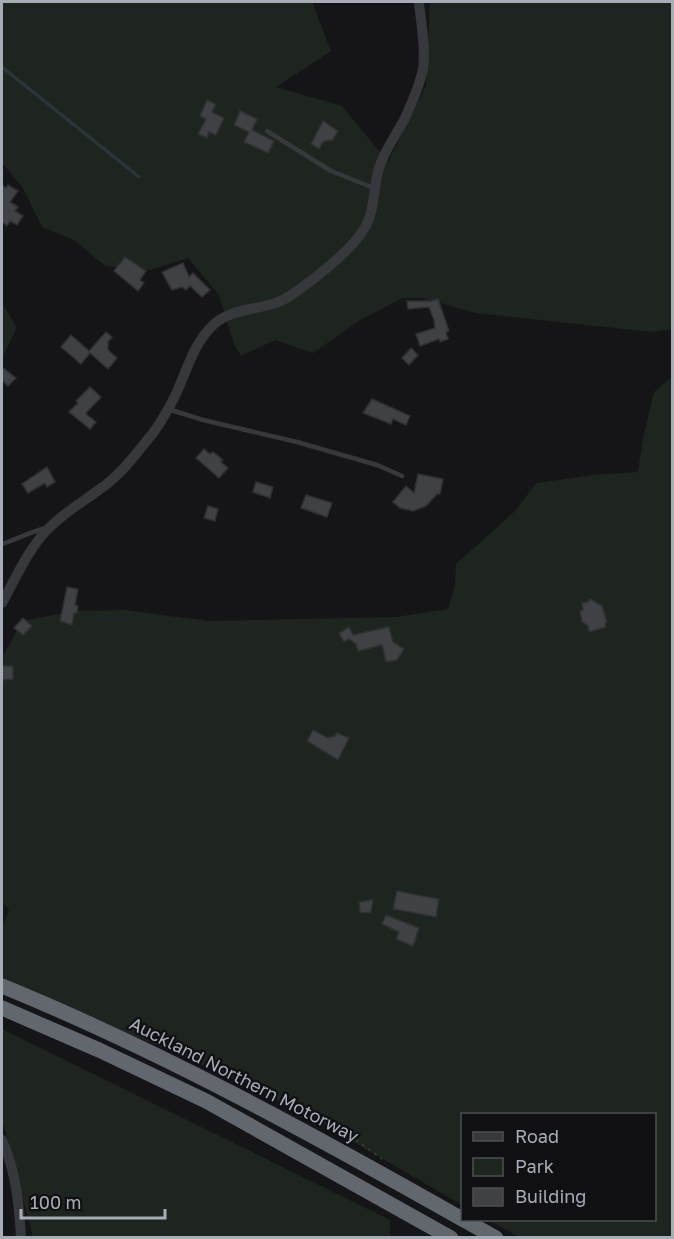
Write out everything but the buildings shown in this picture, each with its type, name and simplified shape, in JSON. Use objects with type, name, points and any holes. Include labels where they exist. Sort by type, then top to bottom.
[{"type":"highway","name":"Auckland Northern Motorway","points":[[2,986],[166,1058],[294,1125],[461,1218]]},
{"type":"highway","name":"Auckland Northern Motorway","points":[[2,1008],[99,1050],[206,1101],[451,1238]]},
{"type":"highway","name":"Auckland Northern Motorway","points":[[466,1221],[496,1238]]},
{"type":"street","points":[[2,603],[48,528],[109,482],[128,463],[159,424],[168,410],[195,350],[209,328],[229,314],[268,306],[286,299],[306,285],[356,241],[365,229],[386,149],[405,117],[423,70],[424,48],[419,2]]},
{"type":"street","points":[[2,1140],[10,1160],[19,1196],[21,1238]]},
{"type":"lane","points":[[267,131],[331,171],[374,188]]},
{"type":"lane","points":[[168,410],[332,452],[377,465],[402,476]]},
{"type":"lane","points":[[2,544],[27,533],[48,528]]},
{"type":"green space","points":[[2,2],[312,2],[331,51],[276,87],[342,106],[388,162],[426,86],[430,2],[672,2],[672,329],[651,332],[475,313],[423,298],[403,298],[362,319],[313,353],[275,340],[241,356],[234,344],[219,295],[188,258],[147,271],[105,266],[74,240],[42,227],[23,188],[2,163]]},
{"type":"green space","points":[[2,303],[17,328],[2,358]]},
{"type":"green space","points":[[672,377],[672,1237],[519,1237],[490,1221],[656,1221],[656,1113],[461,1113],[461,1204],[311,1117],[214,1070],[2,979],[2,929],[9,909],[2,903],[2,658],[22,621],[76,611],[124,610],[209,621],[396,617],[448,609],[455,585],[456,564],[516,510],[536,483],[593,475],[638,472],[654,392]]},
{"type":"green space","points":[[2,1029],[390,1220],[390,1237],[33,1237],[2,1119]]},
{"type":"waterway","points":[[2,67],[139,177]]}]
